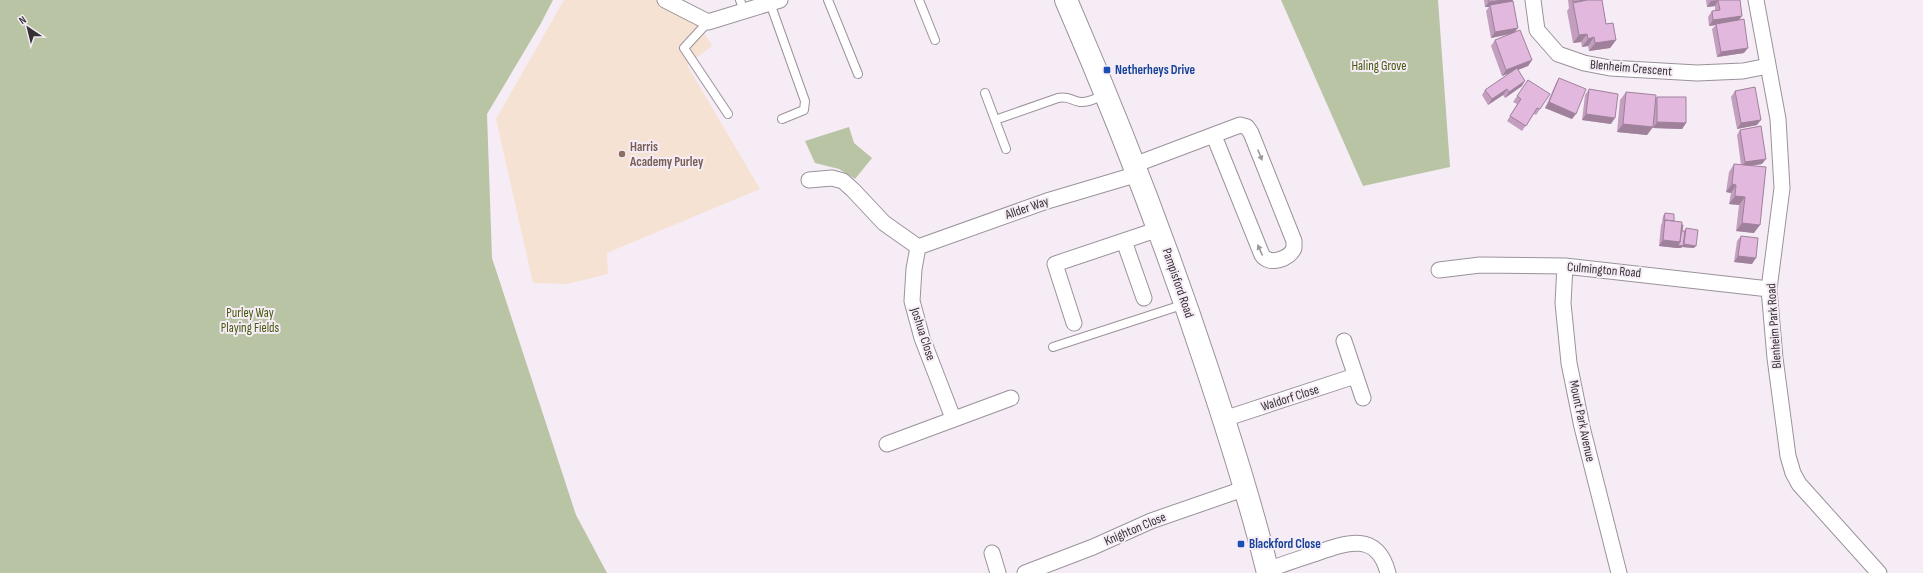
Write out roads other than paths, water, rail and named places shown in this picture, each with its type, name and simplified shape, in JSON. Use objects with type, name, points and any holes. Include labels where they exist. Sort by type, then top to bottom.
[{"type":"street","points":[[665,0],[708,22],[742,6],[775,2]]},
{"type":"street","name":"Pampisford Road","points":[[1066,0],[1136,169],[1186,304],[1246,488],[1268,571]]},
{"type":"street","name":"Blenheim Crescent","points":[[1532,0],[1537,30],[1558,54],[1584,63],[1610,68],[1697,73],[1743,70],[1768,66]]},
{"type":"street","name":"Blenheim Park Road","points":[[1756,0],[1778,119],[1782,188],[1769,289],[1775,358],[1788,456],[1793,473],[1812,499],[1879,573]]},
{"type":"street","points":[[1136,169],[1214,136],[1240,125],[1247,127],[1251,133],[1294,241],[1293,251],[1285,257],[1271,261],[1262,255],[1214,136]]},
{"type":"street","name":"Allder Way","points":[[918,247],[1136,169]]},
{"type":"street","points":[[809,180],[832,178],[843,181],[884,223],[918,247]]},
{"type":"street","points":[[1074,323],[1055,264],[1159,229]]},
{"type":"street","points":[[1124,241],[1144,298]]},
{"type":"street","name":"Joshua Close","points":[[918,247],[914,269],[912,301],[922,338],[953,418]]},
{"type":"street","name":"Culmington Road","points":[[1439,270],[1480,265],[1565,266],[1769,289]]},
{"type":"street","name":"Mount Park Avenue","points":[[1565,266],[1563,303],[1569,363],[1586,443],[1619,573]]},
{"type":"street","points":[[1344,342],[1363,398]]},
{"type":"street","name":"Waldorf Close","points":[[1224,419],[1355,376]]},
{"type":"street","points":[[887,444],[953,418],[1011,398]]},
{"type":"street","name":"Knighton Close","points":[[1025,573],[1093,547],[1151,521],[1246,488]]},
{"type":"street","points":[[1268,571],[1345,543],[1363,543],[1377,551],[1386,564],[1388,573]]},
{"type":"street","points":[[992,553],[998,573]]},
{"type":"lane","points":[[828,0],[858,74]]},
{"type":"lane","points":[[920,0],[935,40]]},
{"type":"lane","points":[[775,2],[805,101],[804,110],[782,118]]},
{"type":"lane","points":[[708,22],[684,48],[728,114]]},
{"type":"lane","points":[[985,93],[1006,149]]},
{"type":"lane","points":[[995,120],[1058,98],[1067,97],[1080,102],[1088,101],[1106,94]]},
{"type":"lane","points":[[1053,347],[1186,304]]},
{"type":"place","name":"Netherheys Drive","points":[[1107,70]]},
{"type":"place","name":"Harris Academy Purley","points":[[622,154]]},
{"type":"place","name":"Blackford Close","points":[[1241,544]]},
{"type":"park label","name":"Haling Grove","points":[[1379,66]]},
{"type":"park label","name":"Purley Way Playing Fields","points":[[250,320]]}]
